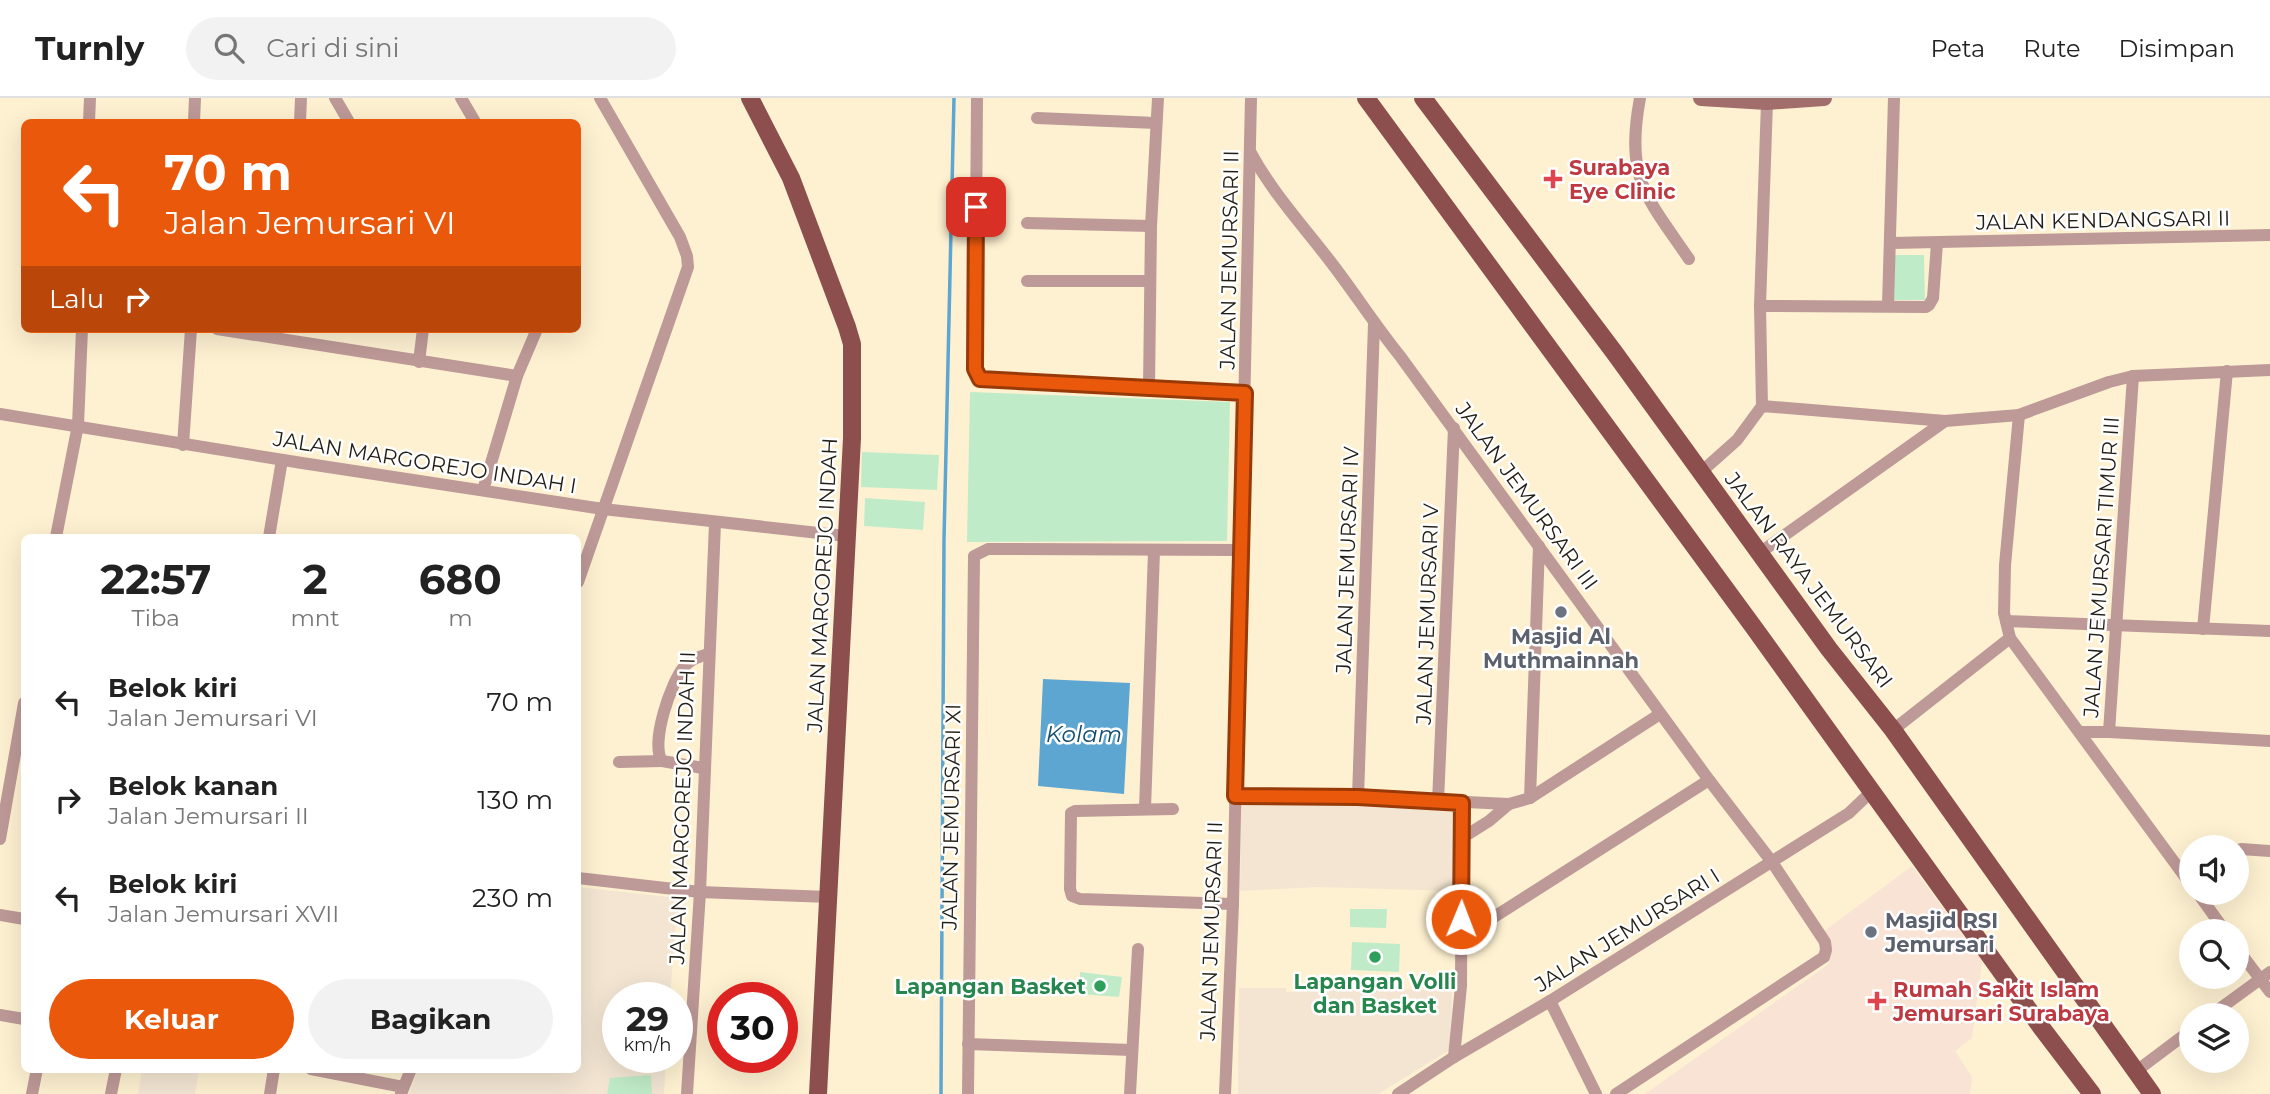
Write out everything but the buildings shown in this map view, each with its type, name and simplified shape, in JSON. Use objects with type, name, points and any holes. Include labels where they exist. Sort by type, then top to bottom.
[{"type":"main road","name":"JALAN MARGOREJO INDAH","points":[[750,98],[799,198],[852,344],[852,438],[818,1094]]},
{"type":"main road","points":[[1366,98],[2092,1094]]},
{"type":"main road","name":"JALAN RAYA JEMURSARI","points":[[1423,98],[1614,352],[1829,649],[1893,730],[2152,1094]]},
{"type":"main road","points":[[1701,98],[1767,102],[1824,98]]},
{"type":"street","points":[[89,119],[90,98]]},
{"type":"street","points":[[194,119],[195,98]]},
{"type":"street","points":[[300,119],[301,98]]},
{"type":"street","points":[[335,98],[347,119]]},
{"type":"street","points":[[461,98],[473,119]]},
{"type":"street","points":[[581,573],[688,267],[680,237],[600,98]]},
{"type":"street","points":[[976,98],[975,369],[980,379],[1245,393]]},
{"type":"street","points":[[1149,388],[1151,226],[1158,98]]},
{"type":"street","name":"JALAN JEMURSARI II","points":[[1225,1094],[1233,904],[1251,98]]},
{"type":"street","points":[[1640,98],[1634,150],[1637,170],[1645,192],[1689,259]]},
{"type":"street","points":[[1888,305],[1894,98]]},
{"type":"street","points":[[1701,472],[1737,440],[1762,406],[1760,306],[1767,102]]},
{"type":"street","points":[[1037,118],[1156,123]]},
{"type":"street","name":"JALAN JEMURSARI III","points":[[1251,153],[1265,176],[1454,428],[1660,714],[1772,862],[1825,942],[1824,957],[1616,1094]]},
{"type":"street","points":[[1027,223],[1151,226]]},
{"type":"street","name":"JALAN KENDANGSARI II","points":[[1891,243],[2270,235]]},
{"type":"street","points":[[1760,306],[1888,305],[1921,308],[1929,305],[1933,298],[1937,243]]},
{"type":"street","points":[[1027,281],[1150,281]]},
{"type":"street","name":"JALAN JEMURSARI IV","points":[[1358,797],[1374,324]]},
{"type":"street","points":[[57,534],[78,425],[82,333]]},
{"type":"street","points":[[183,444],[191,333]]},
{"type":"street","points":[[241,333],[517,376]]},
{"type":"street","points":[[419,362],[423,333]]},
{"type":"street","points":[[483,490],[517,376],[535,333]]},
{"type":"street","points":[[1762,406],[1945,421],[2019,415],[2133,376],[2270,370]]},
{"type":"street","points":[[2203,629],[2227,372]]},
{"type":"street","name":"JALAN JEMURSARI TIMUR III","points":[[2080,733],[2109,732],[2133,376]]},
{"type":"street","name":"JALAN MARGOREJO INDAH I","points":[[0,414],[603,509],[846,536]]},
{"type":"street","points":[[2019,415],[2005,565],[2005,617],[2010,638],[2179,867]]},
{"type":"street","points":[[1760,552],[1945,421]]},
{"type":"street","name":"JALAN JEMURSARI V","points":[[1438,802],[1454,428]]},
{"type":"street","points":[[270,534],[282,460]]},
{"type":"street","name":"JALAN MARGOREJO INDAH II","points":[[687,1094],[700,892],[715,523]]},
{"type":"street","points":[[1530,798],[1539,546]]},
{"type":"street","name":"JALAN JEMURSARI XI","points":[[968,1094],[973,563],[977,553],[988,549],[1154,551]]},
{"type":"street","points":[[1145,809],[1154,551],[1240,550]]},
{"type":"street","points":[[2005,617],[2116,626],[2270,631]]},
{"type":"street","points":[[1893,730],[2010,638]]},
{"type":"street","points":[[662,761],[659,749],[668,699],[683,668],[692,660],[708,653]]},
{"type":"street","points":[[1235,796],[1358,797],[1509,804],[1530,798],[1660,714]]},
{"type":"street","points":[[0,839],[21,720]]},
{"type":"street","points":[[2109,732],[2270,741]]},
{"type":"street","points":[[619,762],[662,761],[703,768]]},
{"type":"street","points":[[1461,938],[1709,780]]},
{"type":"street","name":"JALAN JEMURSARI I","points":[[1398,1094],[1849,813],[1872,791]]},
{"type":"street","points":[[1454,1057],[1461,986],[1462,803]]},
{"type":"street","points":[[1462,838],[1509,804]]},
{"type":"street","points":[[1173,810],[1070,813],[1072,896],[1080,899],[1233,904]]},
{"type":"street","points":[[2249,850],[2270,851]]},
{"type":"street","points":[[581,878],[700,892],[829,897]]},
{"type":"street","points":[[0,915],[21,918]]},
{"type":"street","points":[[1130,1094],[1138,949]]},
{"type":"street","points":[[2249,960],[2265,975],[2270,992]]},
{"type":"street","points":[[2227,1003],[2265,975]]},
{"type":"street","points":[[1550,1001],[1596,1094]]},
{"type":"street","points":[[0,1015],[21,1018]]},
{"type":"street","points":[[2135,1072],[2179,1039]]},
{"type":"street","points":[[968,1044],[1131,1050]]},
{"type":"street","points":[[32,1094],[36,1073]]},
{"type":"street","points":[[111,1094],[115,1073]]},
{"type":"street","points":[[270,1094],[273,1073]]},
{"type":"street","points":[[328,1073],[402,1091],[409,1073]]},
{"type":"shaded area","points":[[1241,799],[1456,808],[1454,891],[1317,887],[1240,891]]},
{"type":"shaded area","name":"Rumah Sakit Islam Jemursari Surabaya","points":[[1912,866],[1982,961],[1972,1038],[1955,1051],[1972,1077],[1970,1094],[1645,1094],[1829,964],[1831,945],[1823,932]]},
{"type":"shaded area","points":[[581,887],[678,898],[671,982],[602,982],[602,1073],[665,1073],[664,1094],[409,1094],[417,1073],[581,1073]]},
{"type":"shaded area","points":[[1239,988],[1286,988],[1286,992],[1393,989],[1452,991],[1451,1049],[1378,1094],[1238,1094]]},
{"type":"shaded area","points":[[141,1073],[198,1073],[195,1094],[138,1094]]},
{"type":"green space","points":[[1894,255],[1924,255],[1925,300],[1894,300]]},
{"type":"green space","points":[[970,392],[1230,402],[1227,541],[967,542]]},
{"type":"green space","points":[[862,452],[939,455],[937,490],[861,487]]},
{"type":"green space","points":[[865,498],[925,502],[923,530],[864,526]]},
{"type":"green space","name":"Lapangan Volli dan Basket","points":[[1350,909],[1387,909],[1386,928],[1350,927]]},
{"type":"green space","name":"Lapangan Volli dan Basket","points":[[1352,942],[1400,944],[1399,972],[1351,970]]},
{"type":"green space","name":"Lapangan Basket","points":[[1080,972],[1122,977],[1119,997],[1080,994]]},
{"type":"green space","points":[[651,1075],[652,1094],[607,1094],[610,1078]]},
{"type":"water","name":"Kolam","points":[[1043,679],[1130,683],[1124,794],[1038,786]]},
{"type":"waterway","points":[[941,1094],[944,539],[954,98]]},
{"type":"place","name":"Surabaya Eye Clinic","points":[[1553,179]]},
{"type":"place","name":"Masjid Al Muthmainnah","points":[[1561,612]]},
{"type":"place","name":"Masjid RSI Jemursari","points":[[1871,932]]},
{"type":"place","name":"Lapangan Volli dan Basket","points":[[1375,957]]},
{"type":"place","name":"Lapangan Basket","points":[[1100,986]]},
{"type":"place","name":"Rumah Sakit Islam Jemursari Surabaya","points":[[1877,1001]]},
{"type":"route","points":[[976,207],[975,369],[980,379],[1245,393],[1235,796],[1358,797],[1462,803],[1461,919]]}]
